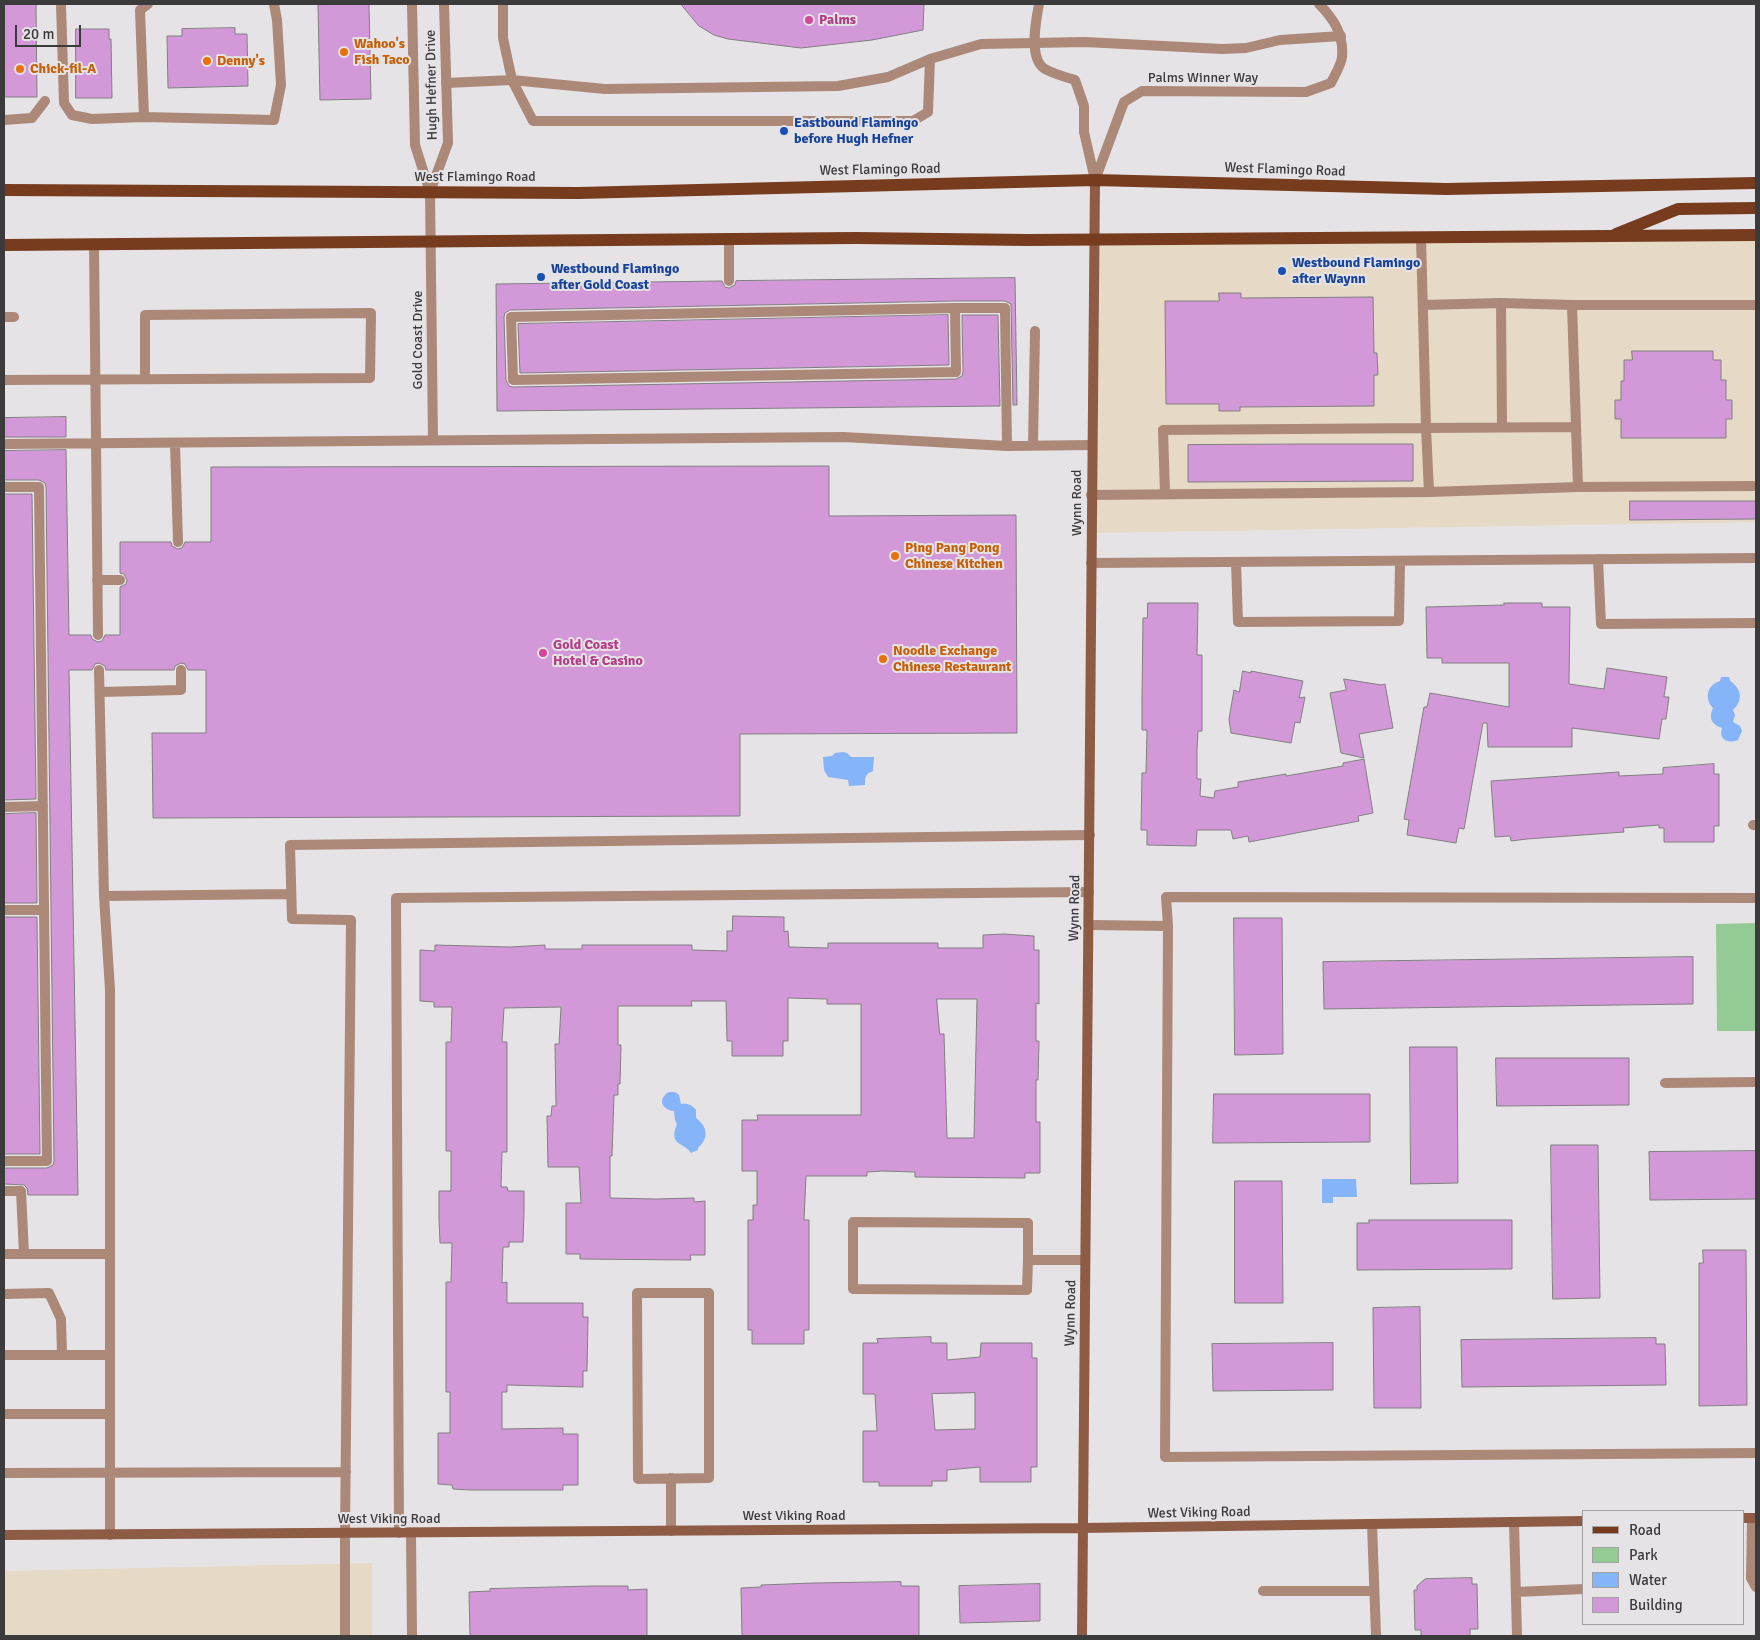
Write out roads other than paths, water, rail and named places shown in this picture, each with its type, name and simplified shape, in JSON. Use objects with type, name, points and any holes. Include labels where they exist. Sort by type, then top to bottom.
[{"type":"main road","name":"West Flamingo Road","points":[[4,190],[579,193],[1094,180],[1446,189],[1756,183]]},
{"type":"main road","points":[[1609,236],[1678,210],[1756,208]]},
{"type":"main road","points":[[4,245],[729,239],[1421,238],[1756,235]]},
{"type":"street","points":[[61,4],[64,103],[72,115],[92,119],[144,117],[274,120],[281,85],[277,20],[274,4]]},
{"type":"street","name":"Hugh Hefner Drive","points":[[412,4],[415,145],[430,192],[431,241]]},
{"type":"street","name":"Hugh Hefner Drive","points":[[430,192],[448,144],[444,4]]},
{"type":"street","points":[[503,4],[503,38],[512,80],[533,121],[913,121],[928,112],[930,59]]},
{"type":"street","points":[[1039,4],[1035,42],[1036,59],[1043,68],[1075,80],[1084,106],[1084,132],[1094,180]]},
{"type":"street","name":"Palms Winner Way","points":[[1094,180],[1124,102],[1142,91],[1306,92],[1331,84],[1342,59],[1341,36],[1330,15],[1319,4]]},
{"type":"street","points":[[143,6],[144,117]]},
{"type":"street","points":[[446,83],[512,80],[605,89],[838,86],[888,77],[930,59],[982,44],[1085,42],[1222,49],[1246,48],[1280,40],[1341,36]]},
{"type":"street","points":[[4,120],[32,118],[45,100]]},
{"type":"street","name":"Wynn Road","points":[[1082,1636],[1094,180]]},
{"type":"street","points":[[1421,238],[1429,492]]},
{"type":"street","points":[[729,239],[729,281]]},
{"type":"street","name":"Gold Coast Drive","points":[[431,241],[433,440]]},
{"type":"street","points":[[94,245],[98,635]]},
{"type":"street","points":[[1422,305],[1501,303],[1756,305]]},
{"type":"street","points":[[1501,303],[1502,427]]},
{"type":"street","points":[[1572,305],[1578,487]]},
{"type":"street","points":[[955,308],[956,372],[513,380],[511,317],[955,308],[1005,308],[1007,446]]},
{"type":"street","points":[[4,380],[370,378],[372,313],[145,315],[145,379]]},
{"type":"street","points":[[1034,446],[1035,331]]},
{"type":"street","points":[[1165,494],[1163,430],[1576,427]]},
{"type":"street","points":[[4,444],[844,437],[1007,446],[1092,445]]},
{"type":"street","points":[[175,442],[178,542]]},
{"type":"street","points":[[1091,495],[1429,492],[1578,487],[1756,486]]},
{"type":"street","points":[[4,487],[39,487],[47,1161],[4,1161]]},
{"type":"street","points":[[1091,563],[1756,558]]},
{"type":"street","points":[[1598,559],[1601,624],[1756,623]]},
{"type":"street","points":[[1236,562],[1238,622],[1258,622],[1399,621],[1400,561]]},
{"type":"street","points":[[97,580],[120,580]]},
{"type":"street","points":[[99,670],[104,896],[110,990],[110,1534]]},
{"type":"street","points":[[100,692],[181,690],[180,670]]},
{"type":"street","points":[[4,807],[42,806]]},
{"type":"street","points":[[345,1636],[351,920],[292,919],[290,845],[1090,835]]},
{"type":"street","points":[[399,1533],[396,898],[1089,892]]},
{"type":"street","points":[[104,896],[291,894]]},
{"type":"street","points":[[1756,898],[1166,897],[1168,926],[1165,1457],[1756,1453]]},
{"type":"street","points":[[4,910],[44,910]]},
{"type":"street","points":[[1089,925],[1168,926]]},
{"type":"street","points":[[1665,1083],[1756,1082]]},
{"type":"street","points":[[4,1191],[21,1191],[24,1254]]},
{"type":"street","points":[[853,1222],[1028,1222],[1028,1260],[1028,1290],[853,1289],[853,1222]]},
{"type":"street","points":[[4,1254],[110,1254]]},
{"type":"street","points":[[1028,1260],[1085,1260]]},
{"type":"street","points":[[4,1294],[49,1293],[61,1319],[62,1355]]},
{"type":"street","points":[[637,1293],[709,1293],[709,1478],[671,1478],[638,1479],[637,1293]]},
{"type":"street","points":[[4,1355],[110,1355]]},
{"type":"street","points":[[4,1414],[110,1414]]},
{"type":"street","points":[[4,1473],[346,1472]]},
{"type":"street","points":[[671,1478],[671,1531]]},
{"type":"street","points":[[1751,1518],[1751,1578],[1756,1587]]},
{"type":"street","name":"West Viking Road","points":[[4,1535],[1082,1528],[1582,1521]]},
{"type":"street","points":[[1514,1522],[1517,1636]]},
{"type":"street","points":[[1372,1524],[1376,1636]]},
{"type":"street","points":[[411,1533],[412,1636]]},
{"type":"street","points":[[1516,1592],[1582,1588]]},
{"type":"street","points":[[1263,1590],[1374,1591]]},
{"type":"water","points":[[1721,677],[1729,677],[1740,694],[1739,702],[1733,710],[1735,715],[1733,722],[1740,726],[1742,731],[1738,740],[1731,742],[1723,738],[1722,728],[1713,723],[1711,718],[1713,708],[1708,700],[1708,692],[1712,686],[1720,681]]},
{"type":"water","points":[[843,752],[851,757],[874,757],[873,771],[866,776],[865,785],[849,786],[848,780],[828,777],[824,770],[823,757]]},
{"type":"water","points":[[669,1092],[675,1092],[679,1095],[681,1104],[690,1105],[696,1110],[696,1118],[705,1129],[706,1133],[702,1144],[698,1150],[691,1153],[678,1143],[674,1136],[677,1124],[674,1111],[666,1109],[662,1104],[663,1098]]},
{"type":"water","points":[[1322,1179],[1356,1179],[1357,1197],[1333,1197],[1333,1203],[1322,1203]]},
{"type":"place","name":"Palms","points":[[809,20]]},
{"type":"place","name":"Wahoo's Fish Taco","points":[[344,52]]},
{"type":"place","name":"Denny's","points":[[207,61]]},
{"type":"place","name":"Chick-fil-A","points":[[20,69]]},
{"type":"place","name":"Eastbound Flamingo before Hugh Hefner","points":[[784,131]]},
{"type":"place","name":"Westbound Flamingo after Waynn","points":[[1282,271]]},
{"type":"place","name":"Westbound Flamingo after Gold Coast","points":[[541,277]]},
{"type":"place","name":"Ping Pang Pong Chinese Kitchen","points":[[895,556]]},
{"type":"place","name":"Gold Coast Hotel & Casino","points":[[543,653]]},
{"type":"place","name":"Noodle Exchange Chinese Restaurant","points":[[883,659]]}]
